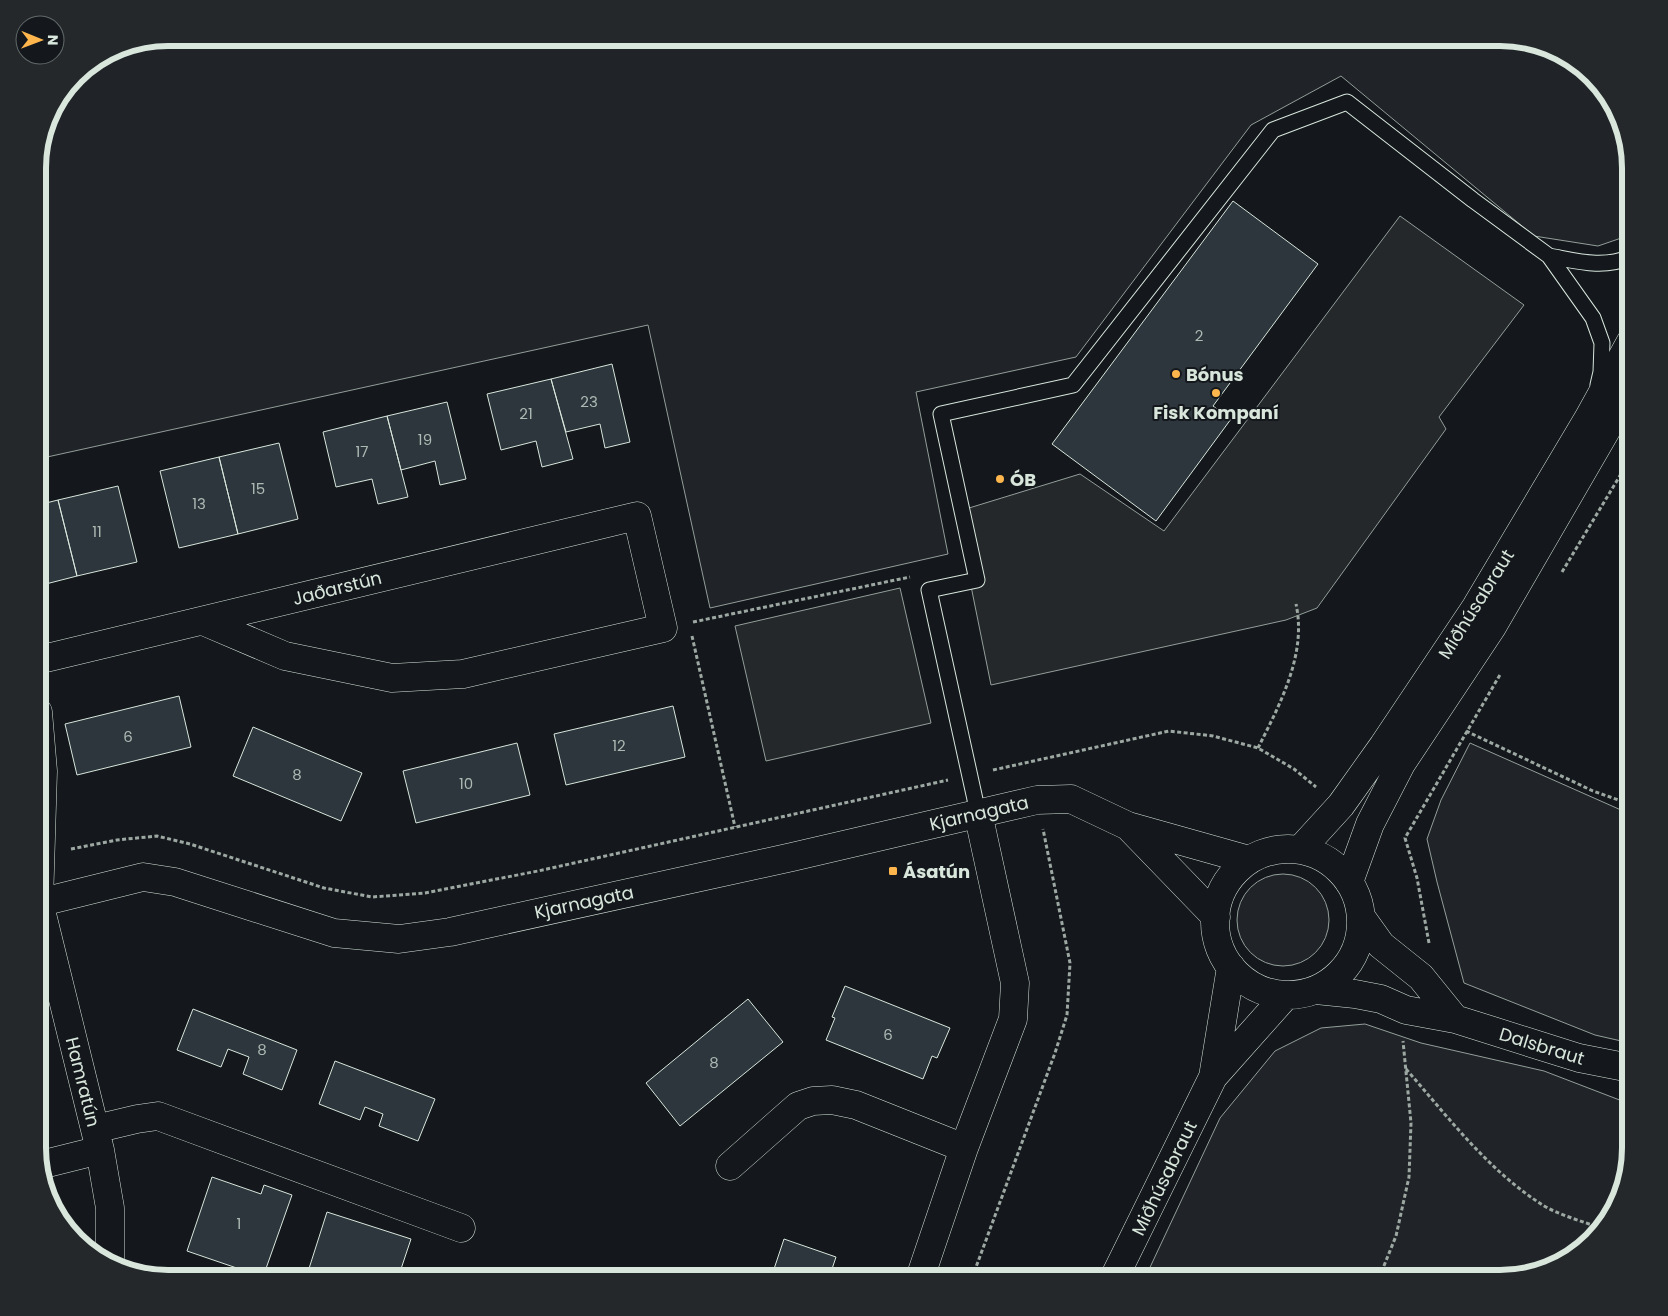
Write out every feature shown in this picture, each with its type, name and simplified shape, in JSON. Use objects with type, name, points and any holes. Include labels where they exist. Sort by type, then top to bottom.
[{"type":"street","name":"Miðhúsabraut","points":[[1300,850],[1341,804],[1476,607],[1588,419],[1622,357]]},
{"type":"street","name":"Miðhúsabraut","points":[[1349,882],[1370,824],[1401,764],[1492,627],[1622,403]]},
{"type":"street","name":"Jaðarstún","points":[[47,658],[637,516],[663,628]]},
{"type":"street","points":[[203,621],[285,656],[392,678],[464,674],[663,628]]},
{"type":"street","name":"Kjarnagata","points":[[47,900],[143,877],[175,882],[334,933],[399,939],[450,932],[726,872],[1037,800],[1071,799],[1128,826],[1249,860]]},
{"type":"street","points":[[923,1270],[964,1148],[1013,1018],[1016,983],[978,813]]},
{"type":"street","name":"Kjarnagata","points":[[1128,826],[1216,917]]},
{"type":"street","points":[[1300,850],[1319,856],[1336,867],[1349,882],[1357,899],[1361,917],[1360,938],[1351,959],[1336,977],[1316,990],[1286,995],[1270,993],[1256,988],[1242,979],[1231,967],[1219,944],[1216,931],[1218,901],[1225,885],[1236,871],[1249,860],[1270,851],[1300,850]]},
{"type":"street","points":[[1361,917],[1381,945],[1421,977],[1455,1019]]},
{"type":"street","name":"Hamratún","points":[[47,938],[97,1140],[110,1208],[110,1255]]},
{"type":"street","name":"Miðhúsabraut","points":[[1213,1077],[1231,967]]},
{"type":"street","name":"Dalsbraut","points":[[1316,990],[1355,994],[1381,1000],[1406,1010],[1455,1019],[1579,1058],[1622,1066]]},
{"type":"street","name":"Miðhúsabraut","points":[[1118,1270],[1213,1077],[1286,995]]},
{"type":"street","points":[[730,1166],[798,1106],[814,1101],[832,1100],[856,1105],[964,1148]]},
{"type":"street","points":[[48,1162],[97,1140],[138,1118],[158,1116],[461,1228]]},
{"type":"lane","points":[[978,813],[929,590],[977,580],[941,414],[1073,385],[1273,130],[1348,102],[1473,200],[1549,256],[1593,318],[1602,343],[1601,372],[1588,419]]},
{"type":"lane","points":[[1549,256],[1590,263],[1617,263],[1622,261]]},
{"type":"path","points":[[663,628],[926,573],[929,590]]},
{"type":"path","points":[[1258,748],[1284,696],[1296,652],[1300,620],[1296,604]]},
{"type":"path","points":[[690,623],[735,827]]},
{"type":"path","points":[[1421,977],[1430,951],[1417,878],[1404,838],[1466,731],[1593,791],[1622,801]]},
{"type":"path","points":[[47,855],[116,840],[157,836],[190,844],[324,888],[372,897],[435,892],[548,869],[1169,732],[1213,736],[1258,748],[1294,769],[1323,792]]},
{"type":"path","points":[[1382,1270],[1396,1236],[1409,1177],[1411,1123],[1402,1026],[1406,1010]]},
{"type":"path","points":[[1406,1069],[1468,1141],[1503,1177],[1543,1205],[1594,1225]]},
{"type":"shaded area","points":[[1499,46],[1531,50],[1567,67],[1591,88],[1601,101],[1618,137],[1622,169],[1622,238],[1598,246],[1534,236],[1341,76],[1251,125],[1076,357],[916,392],[948,554],[710,608],[648,325],[47,457],[47,161],[50,137],[63,107],[82,82],[107,63],[137,50],[153,47]]},
{"type":"shaded area","points":[[1400,216],[1524,305],[1439,417],[1446,429],[1317,608],[1286,620],[991,685],[956,512],[1080,474],[1164,531]]},
{"type":"shaded area","points":[[900,588],[931,723],[766,761],[735,626]]},
{"type":"shaded area","points":[[1470,743],[1622,810],[1622,1041],[1595,1035],[1464,983],[1427,839],[1441,800]]},
{"type":"shaded area","points":[[1283,874],[1301,877],[1316,887],[1326,902],[1329,920],[1326,938],[1316,953],[1301,963],[1283,966],[1265,963],[1250,953],[1240,938],[1237,920],[1240,902],[1250,887],[1265,877]]},
{"type":"shaded area","points":[[1365,1024],[1421,1043],[1544,1071],[1622,1101],[1622,1147],[1618,1179],[1605,1209],[1586,1234],[1567,1249],[1554,1257],[1531,1266],[1515,1269],[1149,1270],[1220,1118],[1275,1051],[1321,1028]]},
{"type":"building","points":[[1233,201],[1318,264],[1213,406],[1231,419],[1156,521],[1052,444]]},
{"type":"building","points":[[612,364],[630,442],[605,448],[600,424],[566,432],[551,379]]},
{"type":"building","points":[[551,379],[573,459],[542,467],[536,441],[501,450],[487,394]]},
{"type":"building","points":[[447,402],[466,479],[440,485],[435,461],[401,470],[387,416]]},
{"type":"building","points":[[387,416],[408,497],[378,504],[372,479],[336,487],[323,432]]},
{"type":"building","points":[[279,443],[298,519],[238,534],[219,457]]},
{"type":"building","points":[[219,457],[238,534],[179,548],[160,471]]},
{"type":"building","points":[[118,486],[137,562],[77,576],[58,500]]},
{"type":"building","points":[[58,500],[77,576],[47,584],[47,503]]},
{"type":"building","points":[[179,696],[191,747],[77,775],[65,724]]},
{"type":"building","points":[[673,706],[685,757],[566,785],[554,734]]},
{"type":"building","points":[[253,727],[362,773],[341,821],[233,776]]},
{"type":"building","points":[[517,743],[530,795],[416,823],[403,771]]},
{"type":"building","points":[[845,986],[950,1028],[937,1058],[932,1056],[923,1079],[826,1040],[835,1018],[832,1017]]},
{"type":"building","points":[[748,999],[783,1042],[680,1126],[646,1083]]},
{"type":"building","points":[[193,1009],[297,1050],[282,1090],[243,1074],[249,1057],[228,1049],[221,1067],[177,1050]]},
{"type":"building","points":[[335,1061],[435,1099],[418,1141],[379,1126],[383,1114],[365,1107],[360,1120],[319,1104]]},
{"type":"building","points":[[212,1177],[261,1194],[264,1185],[292,1195],[265,1270],[243,1270],[187,1251]]},
{"type":"building","points":[[327,1212],[411,1239],[401,1270],[309,1270]]},
{"type":"building","points":[[784,1239],[836,1257],[832,1270],[774,1270]]},
{"type":"place","name":"Bónus","points":[[1176,374]]},
{"type":"place","name":"Fisk Kompaní","points":[[1216,393]]},
{"type":"place","name":"ÓB","points":[[1000,479]]},
{"type":"place","name":"Ásatún","points":[[893,871]]}]
